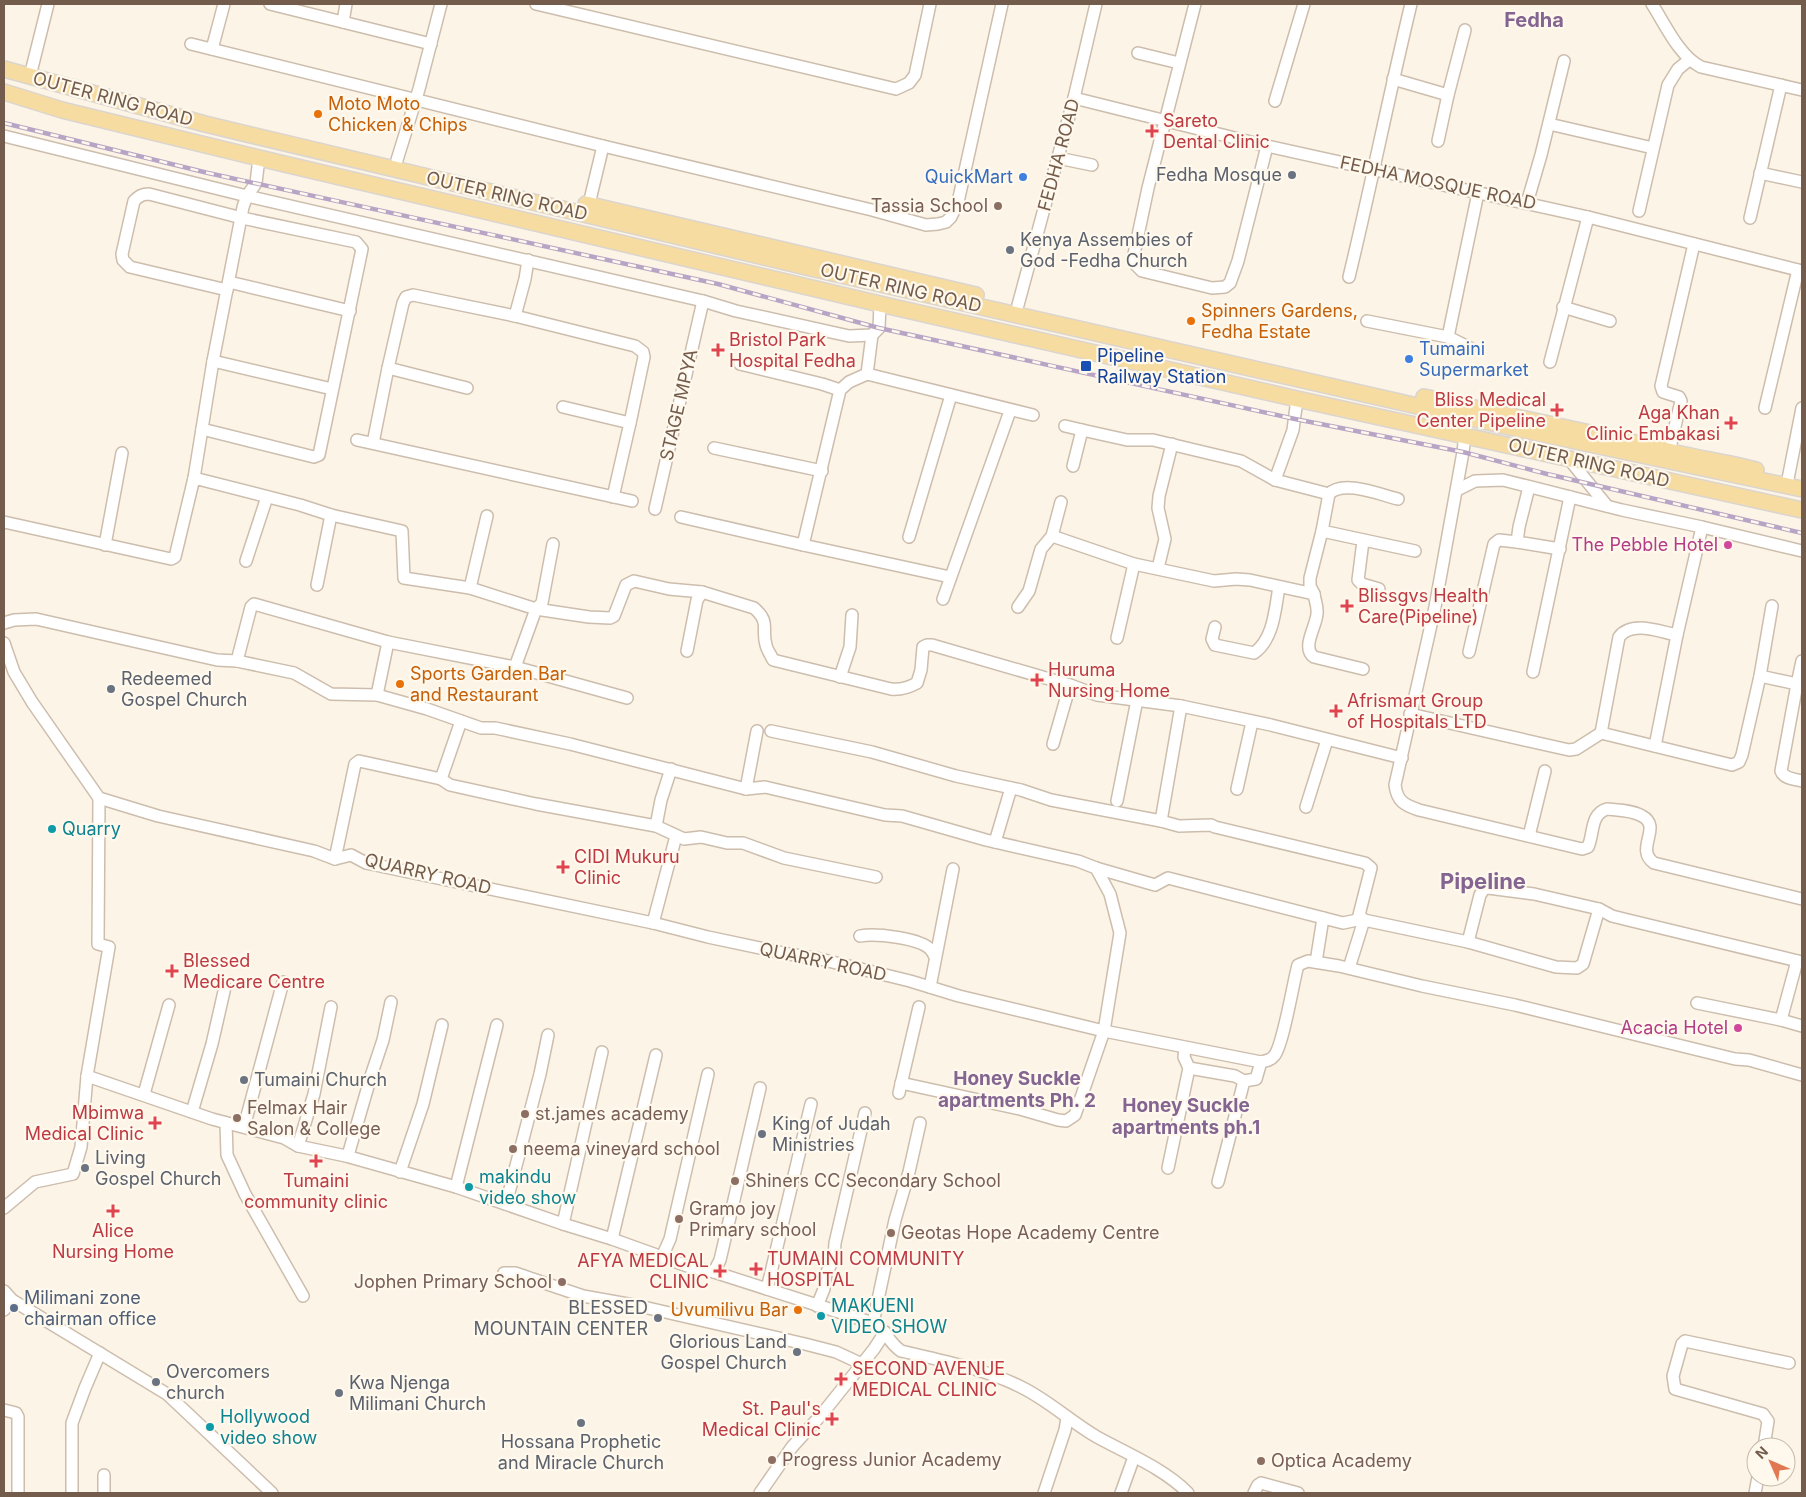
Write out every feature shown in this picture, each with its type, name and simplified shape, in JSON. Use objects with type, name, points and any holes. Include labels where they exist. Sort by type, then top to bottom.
[{"type":"main road","points":[[4,59],[110,90],[397,160],[1018,304],[1227,357],[1406,393],[1650,446],[1669,452],[1726,462],[1762,472],[1772,480]]},
{"type":"main road","name":"OUTER RING ROAD","points":[[4,69],[205,124],[806,267],[1227,357],[1504,426],[1772,480],[1802,489]]},
{"type":"main road","points":[[91,93],[110,90]]},
{"type":"main road","name":"OUTER RING ROAD","points":[[4,92],[62,110],[259,158],[880,304],[1297,399],[1802,510]]},
{"type":"street","points":[[32,68],[48,4]]},
{"type":"street","points":[[212,49],[224,4]]},
{"type":"street","points":[[270,4],[431,44]]},
{"type":"street","points":[[342,22],[346,4]]},
{"type":"street","points":[[397,160],[441,4]]},
{"type":"street","points":[[536,4],[896,89],[904,87],[915,75],[930,4]]},
{"type":"street","points":[[191,44],[926,224],[938,224],[946,222],[951,217],[958,202],[1002,4]]},
{"type":"street","name":"FEDHA ROAD","points":[[1018,304],[1074,98],[1096,4]]},
{"type":"street","points":[[1195,4],[1148,188],[1133,259],[1136,265],[1142,271],[1212,288],[1225,287],[1230,283],[1238,261],[1267,146]]},
{"type":"street","points":[[1275,100],[1304,4]]},
{"type":"street","points":[[1349,277],[1411,4]]},
{"type":"street","points":[[1652,4],[1689,60],[1701,67],[1802,90]]},
{"type":"street","points":[[1438,141],[1465,30]]},
{"type":"street","points":[[1138,53],[1180,63]]},
{"type":"street","points":[[1639,211],[1668,85],[1678,69],[1689,60]]},
{"type":"street","points":[[1526,203],[1549,124],[1564,61]]},
{"type":"street","points":[[1393,79],[1448,95]]},
{"type":"street","points":[[1750,218],[1781,85]]},
{"type":"street","name":"FEDHA MOSQUE ROAD","points":[[1074,98],[1267,146],[1588,217],[1800,271]]},
{"type":"street","points":[[1549,124],[1654,148]]},
{"type":"street","points":[[4,136],[247,196],[703,301],[736,311],[849,336],[872,335]]},
{"type":"street","points":[[589,204],[603,146]]},
{"type":"street","points":[[4,522],[38,523],[105,545],[167,559],[174,557],[194,478],[213,361],[242,218],[247,196],[256,183],[259,158]]},
{"type":"street","points":[[1058,158],[1092,166]]},
{"type":"street","points":[[1760,173],[1802,182]]},
{"type":"street","points":[[1448,337],[1478,193]]},
{"type":"street","points":[[202,429],[316,457],[319,455],[350,311],[362,248],[356,242],[242,218],[149,194],[141,194],[134,201],[122,254],[123,260],[130,267],[350,311]]},
{"type":"street","points":[[1550,362],[1588,217]]},
{"type":"street","points":[[1669,452],[1681,401],[1678,397],[1664,392],[1661,386],[1694,244]]},
{"type":"street","points":[[514,316],[525,279],[528,260]]},
{"type":"street","points":[[1765,408],[1800,271]]},
{"type":"street","points":[[373,443],[402,303],[406,297],[413,295],[514,316],[636,346],[641,349],[644,357],[613,497]]},
{"type":"street","name":"STAGE MPYA","points":[[655,509],[703,301]]},
{"type":"street","points":[[867,374],[872,335],[879,328],[880,304]]},
{"type":"street","points":[[1564,307],[1610,321]]},
{"type":"street","points":[[1367,321],[1448,337],[1470,348]]},
{"type":"street","points":[[213,361],[332,389]]},
{"type":"street","points":[[740,364],[840,390]]},
{"type":"street","points":[[388,368],[467,388]]},
{"type":"street","points":[[803,546],[840,390],[849,382],[867,374],[1010,411],[1033,415]]},
{"type":"street","points":[[908,536],[951,395]]},
{"type":"street","points":[[1275,480],[1292,430],[1297,399]]},
{"type":"street","points":[[563,407],[630,424]]},
{"type":"street","points":[[1788,479],[1802,408]]},
{"type":"street","points":[[943,599],[1010,411]]},
{"type":"street","points":[[1065,426],[1127,440],[1144,439],[1172,444],[1241,462],[1275,480],[1329,494]]},
{"type":"street","points":[[1073,466],[1082,430]]},
{"type":"street","points":[[1465,435],[1435,607],[1395,784],[1398,799],[1407,806],[1582,849],[1588,847],[1594,822],[1603,810],[1638,814],[1648,821],[1651,828],[1646,852],[1654,863],[1802,899]]},
{"type":"street","points":[[357,440],[632,501]]},
{"type":"street","points":[[1158,568],[1165,539],[1158,508],[1158,496],[1172,444]]},
{"type":"street","points":[[714,448],[822,471]]},
{"type":"street","points":[[105,545],[122,453]]},
{"type":"street","points":[[1569,458],[1607,506]]},
{"type":"street","points":[[194,478],[332,515],[402,531],[404,578],[470,588],[536,609],[589,617],[610,618],[616,612],[626,585],[634,581],[669,589],[702,592],[754,608],[765,625],[765,644],[773,660],[891,689],[907,689],[917,683],[921,670],[923,648],[927,645],[932,645],[1070,685],[1097,695],[1181,706],[1402,758]]},
{"type":"street","points":[[1772,480],[1788,479],[1802,482]]},
{"type":"street","points":[[1456,490],[1475,481],[1503,480],[1802,551]]},
{"type":"street","points":[[1363,670],[1314,657],[1310,654],[1308,648],[1317,617],[1317,606],[1310,586],[1310,578],[1329,494],[1337,487],[1343,487],[1356,488],[1398,499]]},
{"type":"street","points":[[1517,542],[1529,487]]},
{"type":"street","points":[[246,561],[267,497]]},
{"type":"street","points":[[1533,672],[1570,497]]},
{"type":"street","points":[[1018,606],[1029,591],[1041,549],[1052,536],[1061,502]]},
{"type":"street","points":[[317,585],[332,515]]},
{"type":"street","points":[[470,588],[487,516]]},
{"type":"street","points":[[681,516],[803,546],[950,577]]},
{"type":"street","points":[[1655,746],[1702,527]]},
{"type":"street","points":[[1322,531],[1415,551]]},
{"type":"street","points":[[1052,536],[1134,564],[1214,581],[1250,580],[1314,594]]},
{"type":"street","points":[[1469,652],[1494,544],[1499,540],[1560,549]]},
{"type":"street","points":[[1363,541],[1358,580],[1362,584],[1379,589]]},
{"type":"street","points":[[515,668],[536,609],[542,603],[553,544]]},
{"type":"street","points":[[1117,638],[1134,564]]},
{"type":"street","points":[[1215,627],[1212,639],[1215,645],[1254,652],[1259,649],[1270,633],[1279,587]]},
{"type":"street","points":[[687,651],[697,600],[702,592]]},
{"type":"street","points":[[237,661],[251,606],[254,604],[388,642],[515,668],[626,698]]},
{"type":"street","points":[[1410,714],[1569,750],[1576,749],[1601,733],[1732,765],[1738,762],[1742,755],[1760,676],[1772,606]]},
{"type":"street","points":[[840,676],[850,647],[852,615]]},
{"type":"street","points":[[4,623],[14,620],[36,619],[217,660],[237,661],[294,673],[331,694],[376,695],[427,709],[481,728],[495,728],[570,744],[746,789],[765,787],[885,815],[902,816],[942,829],[1078,861],[1155,885],[1168,878],[1343,923],[1363,919],[1505,951],[1556,967],[1577,968],[1583,964],[1599,909]]},
{"type":"street","points":[[1601,733],[1619,636],[1628,629],[1641,628],[1678,635]]},
{"type":"street","points":[[376,695],[388,642]]},
{"type":"street","points":[[4,643],[14,672],[32,702],[99,798],[98,944],[108,947],[87,1076],[81,1147],[73,1174],[35,1182],[4,1208]]},
{"type":"street","points":[[1802,661],[1781,771],[1786,777],[1802,781]]},
{"type":"street","points":[[1760,676],[1797,684]]},
{"type":"street","points":[[1053,744],[1070,685]]},
{"type":"street","points":[[1117,801],[1136,700]]},
{"type":"street","points":[[1162,821],[1181,706]]},
{"type":"street","points":[[441,779],[461,722]]},
{"type":"street","points":[[1237,789],[1252,722]]},
{"type":"street","points":[[746,789],[757,731]]},
{"type":"street","points":[[770,731],[872,752],[1051,800],[1162,821],[1179,826],[1211,825],[1368,864],[1371,868],[1359,915],[1363,919]]},
{"type":"street","points":[[1306,807],[1327,740]]},
{"type":"street","points":[[335,859],[356,763],[359,762],[441,779],[450,785],[536,804],[656,826],[684,839],[701,837],[727,843],[744,843],[784,858],[876,877]]},
{"type":"street","points":[[656,826],[661,800],[671,769]]},
{"type":"street","points":[[1529,836],[1545,771]]},
{"type":"street","points":[[995,842],[1011,788]]},
{"type":"street","name":"QUARRY ROAD","points":[[99,798],[158,816],[314,851],[335,859],[351,855],[366,863],[783,953],[820,959],[910,981],[959,996],[1104,1030],[1261,1062]]},
{"type":"street","points":[[653,924],[676,836]]},
{"type":"street","points":[[919,1007],[900,1088],[961,1095],[1058,1120],[1066,1120],[1075,1115],[1104,1030],[1120,933],[1110,894],[1096,868]]},
{"type":"street","points":[[930,987],[954,870]]},
{"type":"street","points":[[1468,942],[1480,895],[1486,888],[1534,894],[1599,909],[1612,916],[1800,962],[1781,1020]]},
{"type":"street","points":[[1316,962],[1323,918]]},
{"type":"street","points":[[1349,968],[1363,919]]},
{"type":"street","points":[[860,936],[870,934],[916,943],[931,950],[935,957]]},
{"type":"street","points":[[1189,1068],[1234,1076],[1244,1081],[1256,1079],[1261,1062],[1268,1061],[1275,1055],[1282,1036],[1298,965],[1308,961],[1349,968],[1680,1044],[1802,1075]]},
{"type":"street","points":[[244,1127],[283,982]]},
{"type":"street","points":[[192,1112],[212,1044],[224,987]]},
{"type":"street","points":[[346,1156],[350,1152],[383,1040],[391,1002]]},
{"type":"street","points":[[1697,1002],[1802,1026]]},
{"type":"street","points":[[144,1094],[169,1005]]},
{"type":"street","points":[[298,1146],[314,1094],[331,1007]]},
{"type":"street","points":[[400,1172],[423,1104],[442,1025]]},
{"type":"street","points":[[456,1187],[497,1025]]},
{"type":"street","points":[[506,1204],[540,1074],[548,1035]]},
{"type":"street","points":[[1168,1168],[1189,1068],[1184,1057],[1185,1048]]},
{"type":"street","points":[[563,1224],[602,1052]]},
{"type":"street","points":[[612,1239],[656,1055]]},
{"type":"street","points":[[662,1257],[670,1239],[708,1074]]},
{"type":"street","points":[[87,1076],[226,1123],[284,1138],[298,1146],[346,1156],[456,1187],[690,1267],[714,1272],[874,1322],[885,1332],[892,1345],[901,1351],[965,1365],[992,1374],[1023,1388],[1094,1435],[1159,1471],[1187,1493]]},
{"type":"street","points":[[1218,1182],[1244,1081]]},
{"type":"street","points":[[714,1272],[720,1260],[760,1088]]},
{"type":"street","points":[[767,1290],[811,1104]]},
{"type":"street","points":[[818,1306],[824,1289],[826,1274],[834,1258],[835,1243],[865,1113]]},
{"type":"street","points":[[226,1123],[227,1155],[245,1194],[303,1296]]},
{"type":"street","points":[[874,1322],[895,1220],[909,1172],[920,1123]]},
{"type":"street","points":[[504,1273],[514,1273],[583,1296],[640,1306],[805,1344],[836,1352],[862,1364]]},
{"type":"street","points":[[4,1310],[8,1295],[167,1394],[272,1493]]},
{"type":"street","points":[[760,1493],[792,1447],[822,1414],[874,1350],[885,1332]]},
{"type":"street","points":[[1766,1437],[1768,1421],[1763,1414],[1675,1389],[1673,1376],[1682,1344],[1685,1341],[1789,1363]]},
{"type":"street","points":[[72,1493],[72,1423],[100,1353]]},
{"type":"street","points":[[4,1410],[16,1413],[18,1417],[18,1493]]},
{"type":"street","points":[[1044,1493],[1068,1418]]},
{"type":"street","points":[[1121,1493],[1134,1457]]},
{"type":"street","points":[[104,1475],[104,1493]]},
{"type":"street","points":[[1254,1493],[1261,1483],[1298,1493]]},
{"type":"railway","points":[[4,123],[208,173],[718,284],[879,328],[1295,419],[1463,452],[1547,474],[1802,533]]},
{"type":"place","name":"Moto Moto Chicken & Chips","points":[[318,114]]},
{"type":"place","name":"Sareto Dental Clinic","points":[[1152,131]]},
{"type":"place","name":"Fedha Mosque","points":[[1292,175]]},
{"type":"place","name":"QuickMart","points":[[1023,177]]},
{"type":"place","name":"Tassia School","points":[[998,206]]},
{"type":"place","name":"Kenya Assembies of God -Fedha Church","points":[[1010,250]]},
{"type":"place","name":"Spinners Gardens, Fedha Estate","points":[[1191,321]]},
{"type":"place","name":"Bristol Park Hospital Fedha","points":[[718,350]]},
{"type":"place","name":"Tumaini Supermarket","points":[[1409,359]]},
{"type":"place","name":"Pipeline Railway Station","points":[[1086,366]]},
{"type":"place","name":"Bliss Medical Center Pipeline","points":[[1557,410]]},
{"type":"place","name":"Aga Khan Clinic Embakasi","points":[[1731,423]]},
{"type":"place","name":"The Pebble Hotel","points":[[1728,545]]},
{"type":"place","name":"Blissgvs Health Care(Pipeline)","points":[[1347,606]]},
{"type":"place","name":"Huruma Nursing Home","points":[[1037,680]]},
{"type":"place","name":"Sports Garden Bar and Restaurant","points":[[400,684]]},
{"type":"place","name":"Redeemed Gospel Church","points":[[111,689]]},
{"type":"place","name":"Afrismart Group of Hospitals LTD","points":[[1336,711]]},
{"type":"place","name":"Quarry","points":[[52,829]]},
{"type":"place","name":"CIDI Mukuru Clinic","points":[[563,867]]},
{"type":"place","name":"Blessed Medicare Centre","points":[[172,971]]},
{"type":"place","name":"Acacia Hotel","points":[[1738,1028]]},
{"type":"place","name":"Tumaini Church","points":[[244,1080]]},
{"type":"place","name":"st.james academy","points":[[525,1114]]},
{"type":"place","name":"Felmax Hair Salon & College","points":[[237,1118]]},
{"type":"place","name":"Mbimwa Medical Clinic","points":[[155,1123]]},
{"type":"place","name":"King of Judah Ministries","points":[[762,1134]]},
{"type":"place","name":"neema vineyard school","points":[[513,1149]]},
{"type":"place","name":"Tumaini community clinic","points":[[316,1161]]},
{"type":"place","name":"Living Gospel Church","points":[[85,1168]]},
{"type":"place","name":"Shiners CC Secondary School","points":[[735,1181]]},
{"type":"place","name":"makindu video show","points":[[469,1187]]},
{"type":"place","name":"Alice Nursing Home","points":[[113,1211]]},
{"type":"place","name":"Gramo joy Primary school","points":[[679,1219]]},
{"type":"place","name":"Geotas Hope Academy Centre","points":[[891,1233]]},
{"type":"place","name":"TUMAINI COMMUNITY HOSPITAL","points":[[756,1269]]},
{"type":"place","name":"AFYA MEDICAL CLINIC","points":[[720,1271]]},
{"type":"place","name":"Jophen Primary School","points":[[562,1282]]},
{"type":"place","name":"Milimani zone chairman office","points":[[14,1308]]},
{"type":"place","name":"Uvumilivu Bar","points":[[798,1310]]},
{"type":"place","name":"MAKUENI VIDEO SHOW","points":[[821,1316]]},
{"type":"place","name":"BLESSED MOUNTAIN CENTER","points":[[658,1318]]},
{"type":"place","name":"Glorious Land Gospel Church","points":[[797,1352]]},
{"type":"place","name":"SECOND AVENUE MEDICAL CLINIC","points":[[841,1379]]},
{"type":"place","name":"Overcomers church","points":[[156,1382]]},
{"type":"place","name":"Kwa Njenga Milimani Church","points":[[339,1393]]},
{"type":"place","name":"St. Paul's Medical Clinic","points":[[832,1419]]},
{"type":"place","name":"Hossana Prophetic and Miracle Church","points":[[581,1423]]},
{"type":"place","name":"Hollywood video show","points":[[210,1427]]},
{"type":"place","name":"Progress Junior Academy","points":[[772,1460]]},
{"type":"place","name":"Optica Academy","points":[[1261,1461]]},
{"type":"district","name":"Fedha","points":[[1534,20]]},
{"type":"district","name":"Pipeline","points":[[1483,881]]},
{"type":"district","name":"Honey Suckle apartments Ph. 2","points":[[1017,1089]]},
{"type":"district","name":"Honey Suckle apartments ph.1","points":[[1186,1116]]}]
